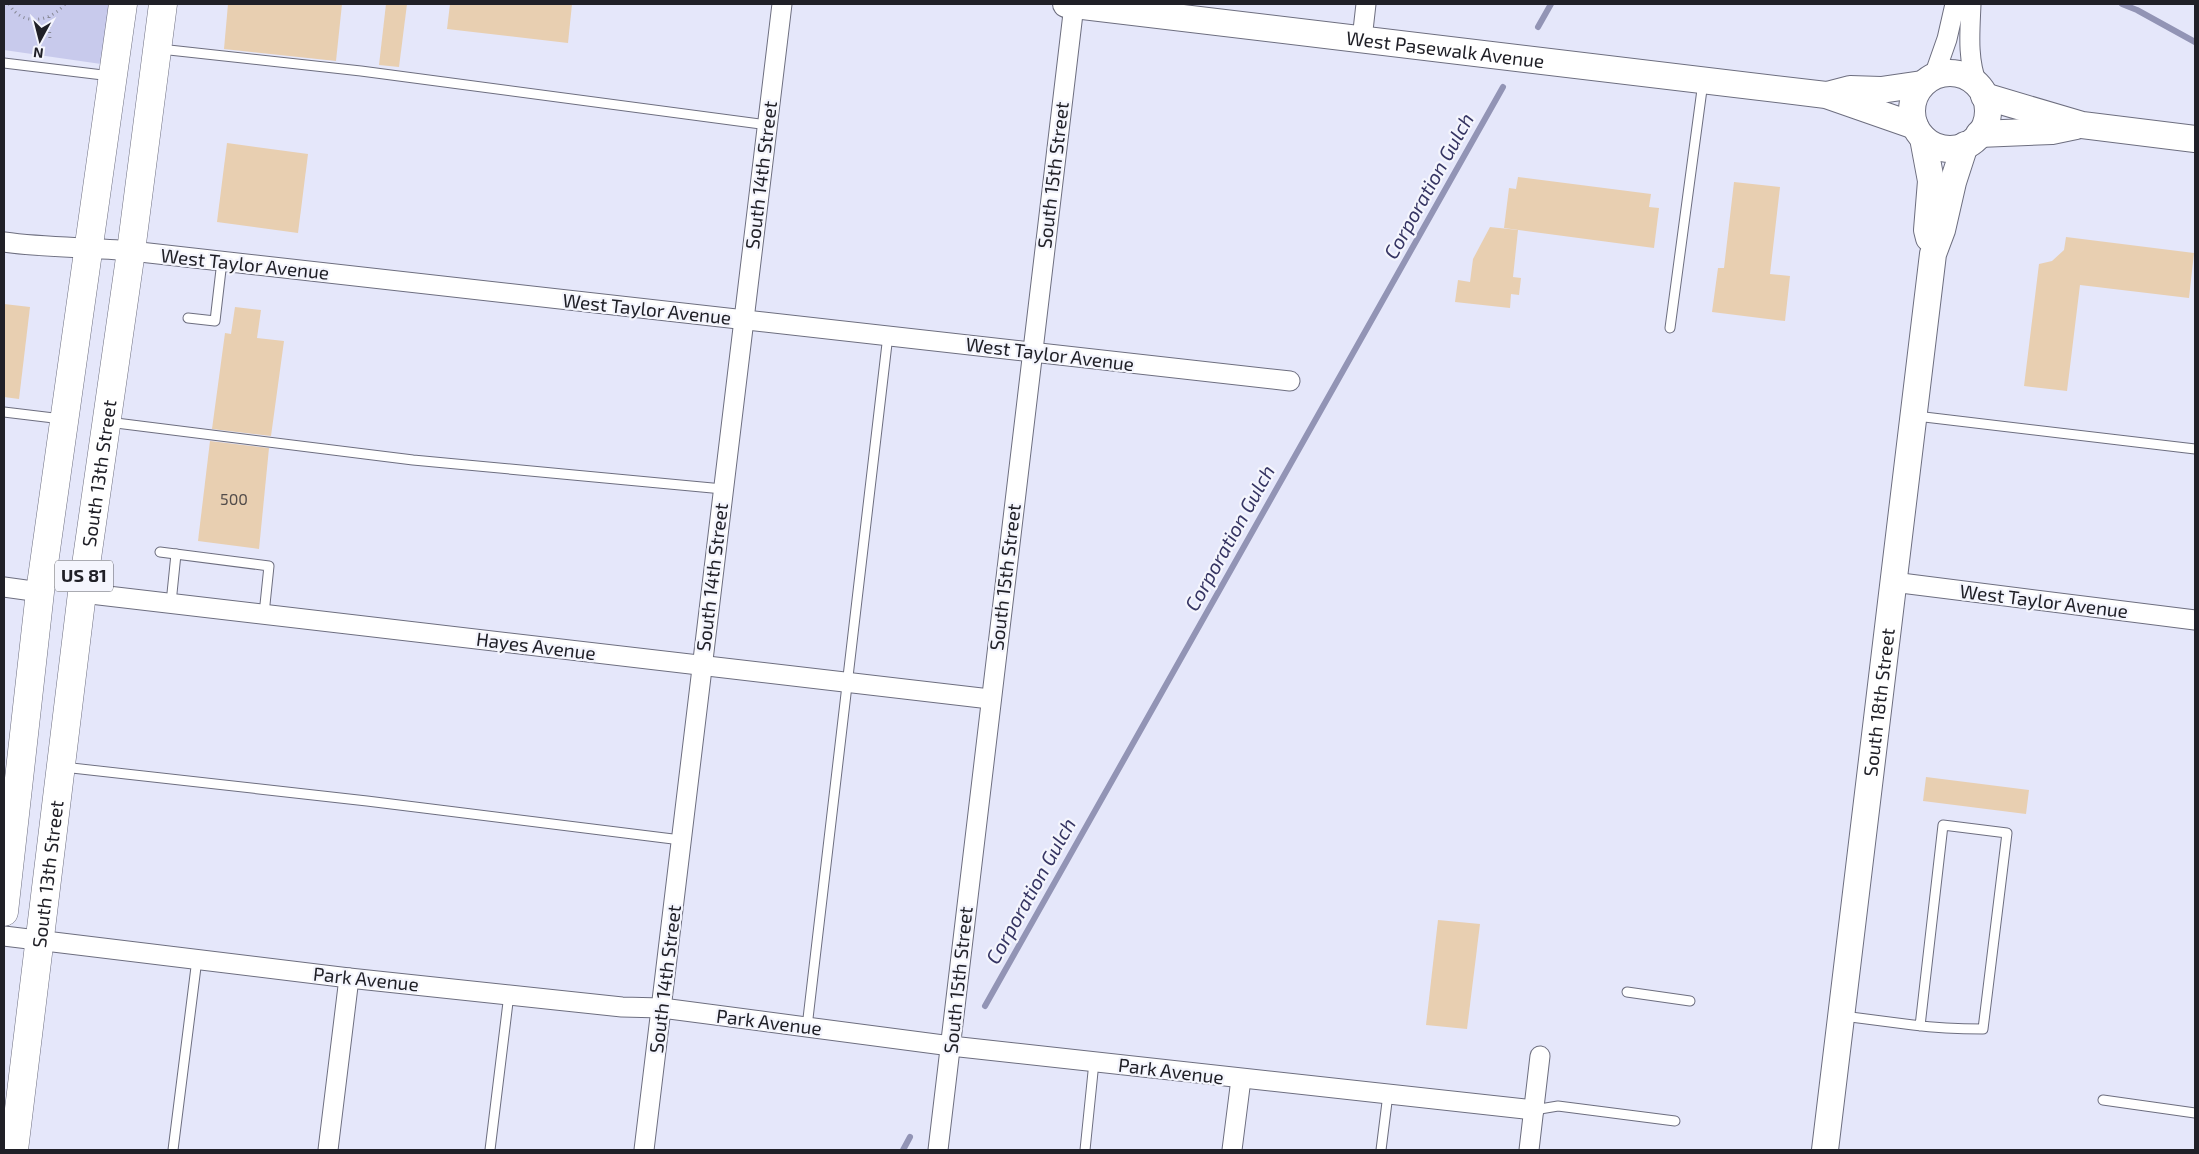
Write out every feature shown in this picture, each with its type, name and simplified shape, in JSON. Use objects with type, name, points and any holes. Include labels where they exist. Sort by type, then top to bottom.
[{"type":"highway","name":"South 13th Street","points":[[4,912],[16,762],[123,4]]},
{"type":"highway","name":"South 13th Street","points":[[14,1150],[82,593],[131,251],[163,4]]},
{"type":"street","name":"South 14th Street","points":[[644,1150],[722,489],[782,4]]},
{"type":"street","name":"West Pasewalk Avenue","points":[[1070,4],[1826,96],[1919,132]]},
{"type":"street","name":"South 15th Street","points":[[938,1150],[1032,352],[1070,4]]},
{"type":"street","points":[[1362,39],[1366,4]]},
{"type":"street","points":[[1955,4],[1947,39],[1928,80],[1914,97],[1911,111],[1919,132],[1933,144],[1943,148],[1972,140],[2052,132],[2082,125]]},
{"type":"street","points":[[1971,4],[1971,69],[1987,109],[1986,122],[1972,140]]},
{"type":"street","points":[[1928,80],[1949,73],[1964,76],[1981,90],[2082,125],[2195,138]]},
{"type":"street","name":"West Pasewalk Avenue","points":[[1826,96],[1850,89],[1881,90],[1928,80]]},
{"type":"street","name":"South 18th Street","points":[[1919,132],[1931,181],[1927,230],[1933,254]]},
{"type":"street","name":"South 18th Street","points":[[1825,1150],[1933,254],[1942,230],[1953,182],[1972,140]]},
{"type":"street","name":"West Taylor Avenue","points":[[4,242],[46,248],[89,247],[131,251],[1290,381]]},
{"type":"street","name":"West Taylor Avenue","points":[[1893,582],[2195,620]]},
{"type":"street","points":[[4,587],[40,592]]},
{"type":"street","name":"Hayes Avenue","points":[[82,593],[990,698]]},
{"type":"street","name":"Park Avenue","points":[[4,936],[349,978],[622,1007],[662,1008],[951,1046],[1534,1110]]},
{"type":"street","points":[[328,1150],[349,978]]},
{"type":"street","points":[[1529,1150],[1540,1056]]},
{"type":"street","points":[[1232,1150],[1241,1079]]},
{"type":"lane","points":[[158,48],[361,71],[768,125]]},
{"type":"lane","points":[[4,63],[114,77]]},
{"type":"lane","points":[[1670,328],[1703,81]]},
{"type":"lane","points":[[188,318],[215,321],[222,261]]},
{"type":"lane","points":[[807,1027],[888,335]]},
{"type":"lane","points":[[4,412],[65,420]]},
{"type":"lane","points":[[1914,416],[2195,449]]},
{"type":"lane","points":[[106,422],[413,460],[722,489]]},
{"type":"lane","points":[[160,552],[269,566],[264,614]]},
{"type":"lane","points":[[171,603],[176,554]]},
{"type":"lane","points":[[61,767],[367,801],[682,840]]},
{"type":"lane","points":[[1840,1016],[1920,1026],[1950,1029],[1983,1029],[2007,833],[1943,825],[1920,1026]]},
{"type":"lane","points":[[173,1150],[197,958]]},
{"type":"lane","points":[[1627,992],[1690,1001]]},
{"type":"lane","points":[[490,1150],[509,994]]},
{"type":"lane","points":[[1085,1150],[1094,1062]]},
{"type":"lane","points":[[1381,1150],[1388,1094]]},
{"type":"lane","points":[[2103,1100],[2195,1113]]},
{"type":"lane","points":[[1534,1110],[1558,1106],[1675,1121]]},
{"type":"path","points":[[9,4],[18,14],[28,19],[49,17],[65,4]]},
{"type":"path","points":[[49,17],[50,41]]},
{"type":"shaded area","points":[[4,4],[114,4],[108,65],[4,50]]},
{"type":"building","points":[[228,4],[342,4],[336,61],[224,49]]},
{"type":"building","points":[[386,4],[407,4],[399,67],[379,65]]},
{"type":"building","points":[[450,4],[572,4],[568,43],[447,29]]},
{"type":"building","points":[[227,143],[308,154],[298,233],[217,222]]},
{"type":"building","points":[[1518,177],[1651,194],[1649,207],[1659,208],[1654,248],[1504,228],[1509,188],[1516,189]]},
{"type":"building","points":[[1734,182],[1780,187],[1770,274],[1790,276],[1785,321],[1712,312],[1718,268],[1724,268]]},
{"type":"building","points":[[1490,227],[1518,230],[1513,277],[1521,278],[1519,295],[1511,294],[1510,308],[1455,302],[1458,280],[1470,282],[1473,259]]},
{"type":"building","points":[[2066,237],[2194,253],[2189,298],[2080,285],[2067,391],[2024,386],[2039,264],[2052,261],[2064,250]]},
{"type":"building","points":[[4,304],[30,307],[19,399],[4,397]]},
{"type":"building","points":[[235,307],[261,310],[257,338],[284,341],[271,436],[212,429],[225,333],[231,334]]},
{"type":"building","points":[[210,441],[269,448],[259,549],[198,541]]},
{"type":"building","points":[[1926,777],[2029,790],[2026,814],[1923,801]]},
{"type":"building","points":[[1438,920],[1480,924],[1467,1029],[1426,1025]]},
{"type":"waterway","name":"Corporation Gulch","points":[[1538,27],[1551,4]]},
{"type":"waterway","points":[[2122,4],[2137,10],[2195,42]]},
{"type":"waterway","name":"Corporation Gulch","points":[[985,1006],[1503,87]]},
{"type":"waterway","name":"Corporation Gulch","points":[[903,1150],[910,1137]]}]
